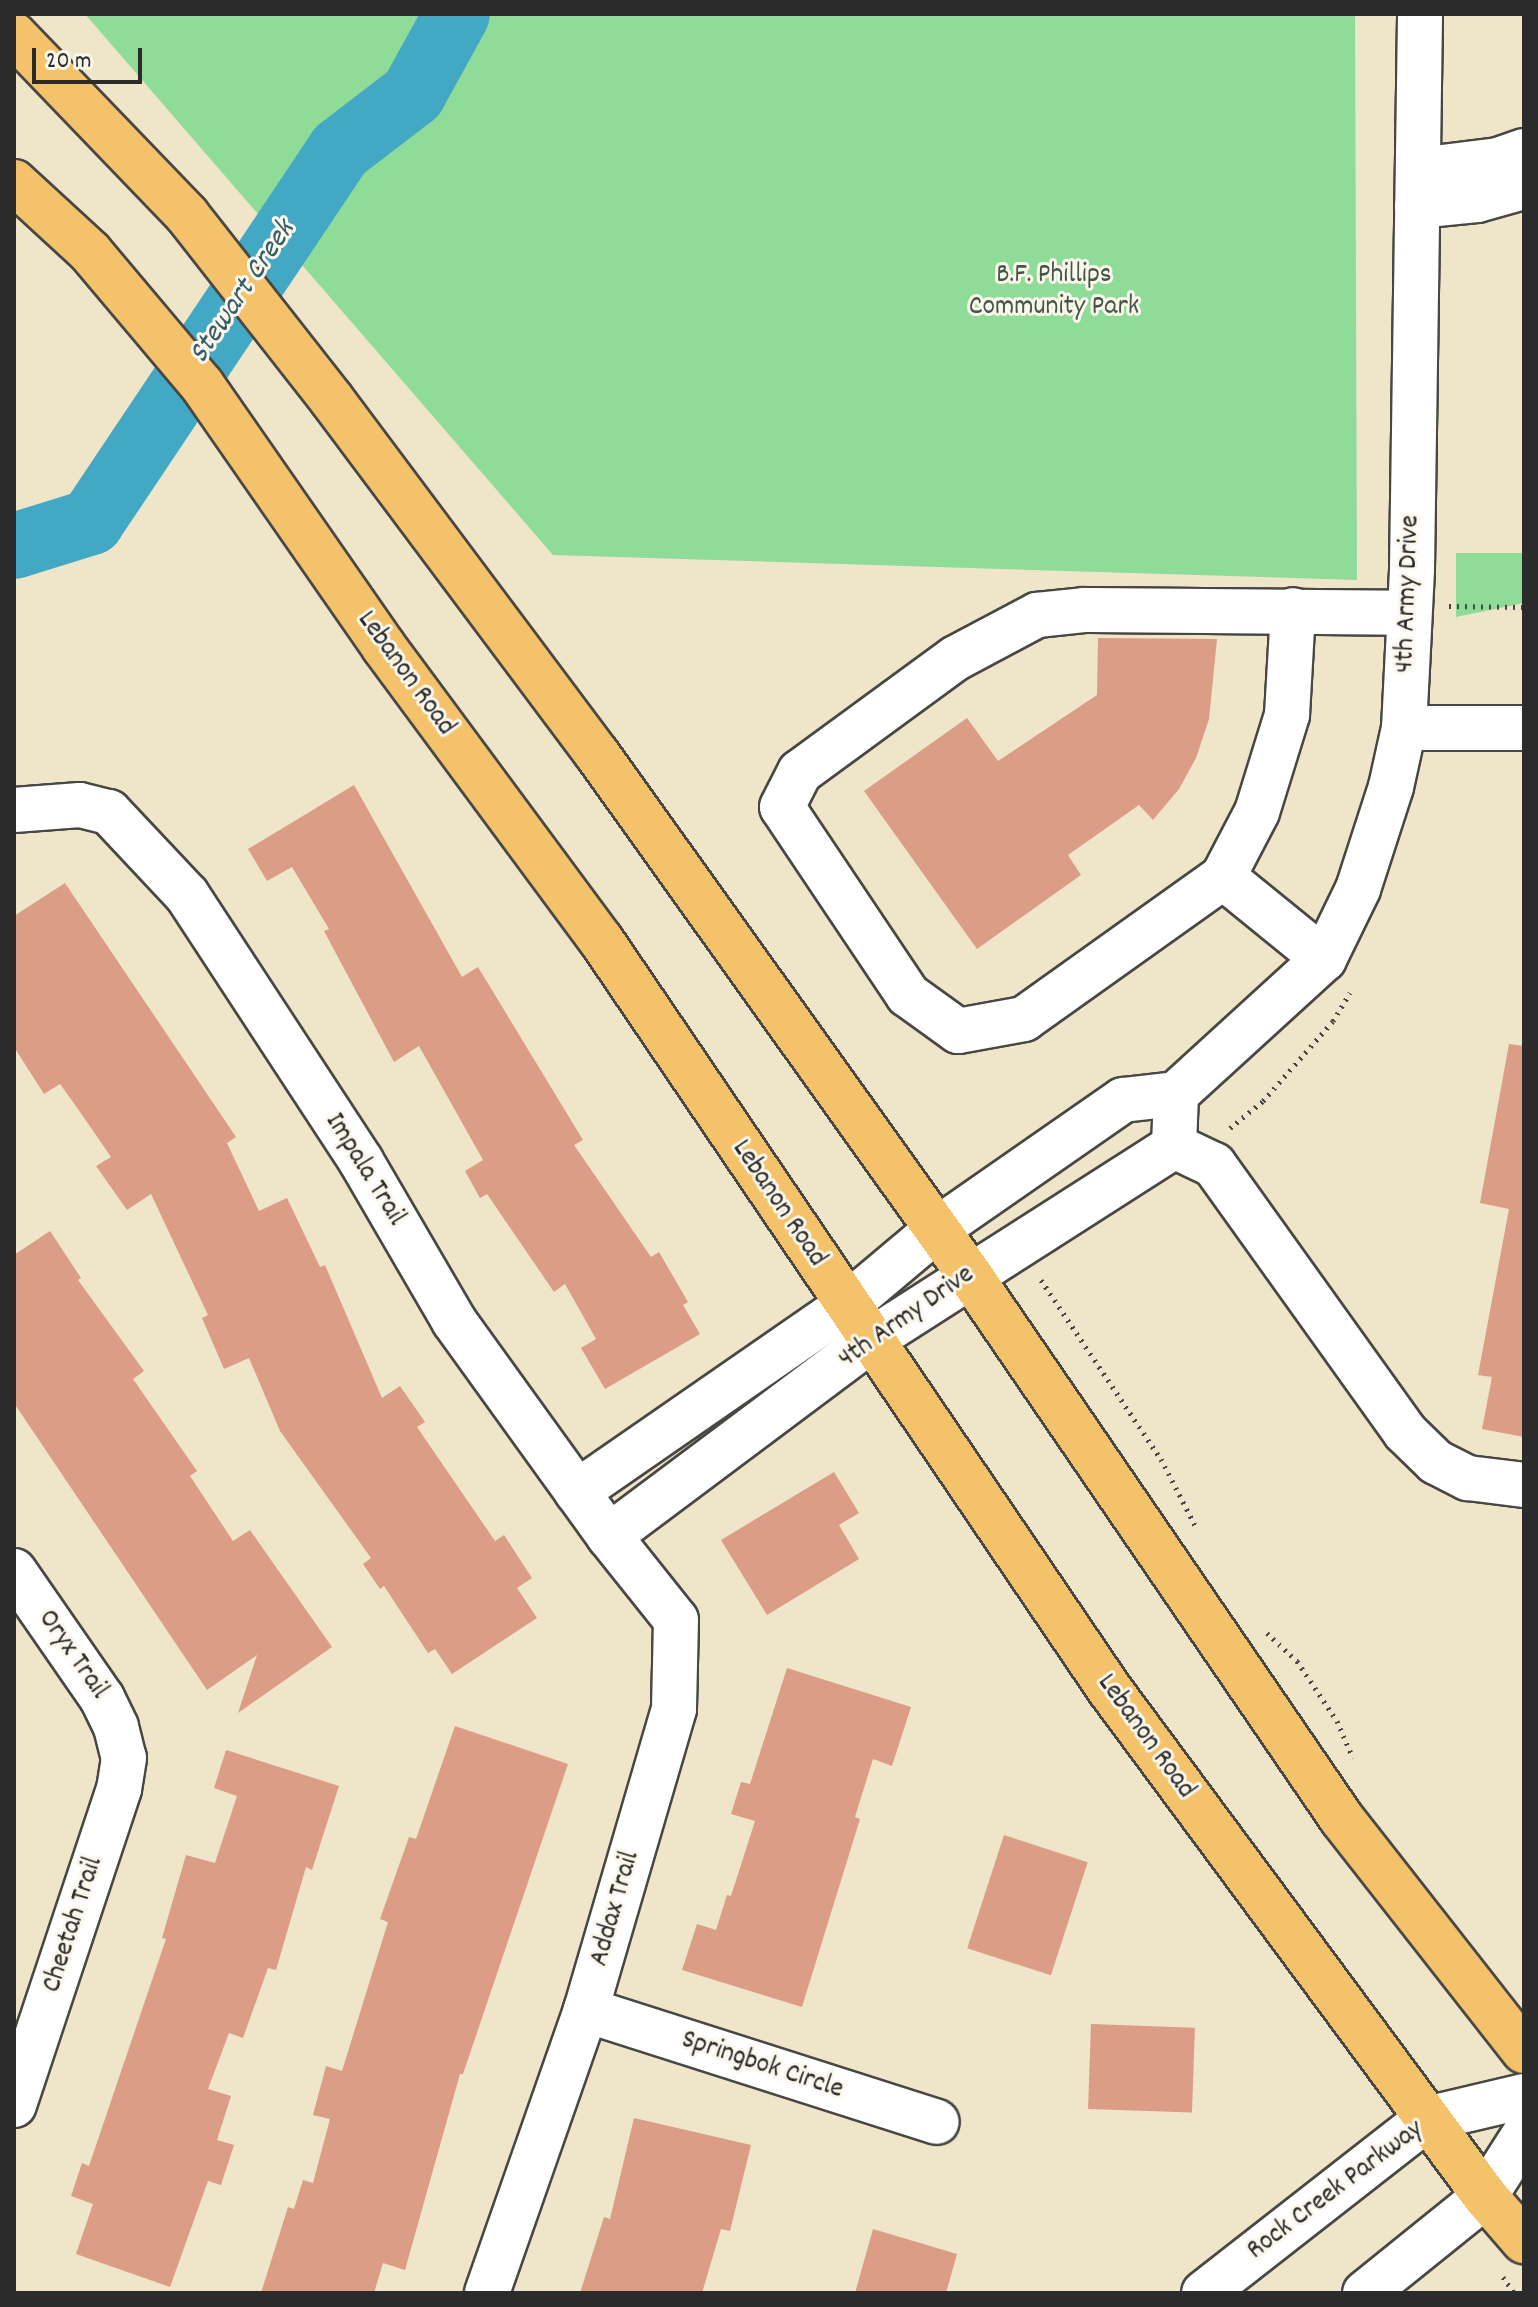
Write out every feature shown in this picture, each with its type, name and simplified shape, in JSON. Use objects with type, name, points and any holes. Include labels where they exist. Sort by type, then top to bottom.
[{"type":"main road","points":[[14,35],[187,215],[597,754],[969,1274],[1342,1819],[1524,2051]]},
{"type":"main road","name":"Lebanon Road","points":[[14,182],[90,252],[202,385],[384,647],[601,940],[1110,1690],[1427,2119],[1485,2196],[1524,2241]]},
{"type":"street","name":"4th Army Drive","points":[[609,1536],[859,1322],[936,1230],[1123,1100],[1176,1094],[1324,959],[1358,889],[1391,787],[1429,609],[1418,188],[1420,14]]},
{"type":"street","points":[[1418,188],[1524,151]]},
{"type":"street","points":[[1418,188],[1477,200],[1524,187]]},
{"type":"street","points":[[1293,610],[1287,715],[1257,812],[1223,877],[1024,1019],[958,1031],[908,995],[782,807],[800,772],[956,658],[1037,615],[1084,610],[1429,609]]},
{"type":"street","points":[[1404,728],[1524,728]]},
{"type":"street","name":"Impala Trail","points":[[14,810],[80,805],[109,812],[187,895],[361,1161],[454,1321],[609,1536]]},
{"type":"street","points":[[1223,877],[1324,959]]},
{"type":"street","points":[[1176,1094],[1174,1146],[1214,1165],[1405,1432],[1436,1462],[1468,1478],[1524,1485]]},
{"type":"street","name":"4th Army Drive","points":[[577,1492],[859,1322],[969,1274],[1174,1146]]},
{"type":"street","name":"Addax Trail","points":[[487,2293],[586,2010],[674,1709],[676,1620],[609,1536]]},
{"type":"street","name":"Oryx Trail","points":[[14,1571],[102,1698],[122,1743]]},
{"type":"street","name":"Cheetah Trail","points":[[14,2105],[119,1789],[124,1758],[122,1743]]},
{"type":"street","name":"Springbok Circle","points":[[586,2010],[937,2122]]},
{"type":"street","name":"Rock Creek Parkway","points":[[1204,2293],[1427,2119],[1524,2096]]},
{"type":"street","points":[[1365,2293],[1485,2196],[1524,2135]]},
{"type":"path","points":[[1429,609],[1524,607]]},
{"type":"green space","name":"B.F. Phillips Community Park","points":[[85,14],[1355,14],[1357,580],[553,555]]},
{"type":"green space","points":[[1456,553],[1524,553],[1524,603],[1456,617]]},
{"type":"building","points":[[1098,638],[1217,639],[1209,719],[1196,758],[1179,789],[1153,820],[1139,805],[1068,855],[1081,875],[977,949],[864,791],[967,718],[998,761],[1097,695]]},
{"type":"building","points":[[354,785],[462,977],[478,967],[583,1140],[574,1145],[651,1257],[659,1252],[688,1302],[683,1305],[700,1334],[605,1389],[581,1348],[596,1339],[565,1284],[554,1292],[487,1194],[480,1198],[465,1171],[483,1160],[419,1046],[394,1062],[324,931],[329,929],[292,867],[267,881],[248,849]]},
{"type":"building","points":[[65,883],[236,1137],[227,1143],[259,1211],[287,1198],[320,1267],[325,1265],[382,1398],[400,1386],[425,1422],[417,1427],[495,1541],[504,1535],[532,1578],[517,1588],[537,1618],[452,1674],[435,1649],[428,1653],[384,1586],[380,1589],[363,1564],[371,1558],[280,1431],[249,1358],[224,1369],[202,1318],[208,1315],[151,1194],[127,1210],[96,1166],[111,1157],[78,1109],[60,1084],[44,1094],[14,1047],[14,916]]},
{"type":"building","points":[[1509,1044],[1524,1046],[1524,1437],[1482,1429],[1492,1377],[1478,1375],[1509,1209],[1480,1203]]},
{"type":"building","points":[[50,1231],[81,1278],[78,1280],[144,1371],[133,1379],[197,1471],[190,1476],[233,1541],[250,1530],[332,1647],[238,1713],[257,1655],[207,1690],[14,1403],[14,1255]]},
{"type":"building","points":[[834,1472],[859,1513],[839,1525],[859,1559],[767,1615],[721,1540]]},
{"type":"building","points":[[787,1668],[911,1707],[892,1766],[873,1759],[855,1817],[860,1819],[802,2007],[682,1970],[697,1924],[716,1930],[727,1895],[731,1896],[755,1821],[731,1814],[741,1782],[750,1784]]},
{"type":"building","points":[[455,1726],[568,1764],[463,2074],[460,2074],[405,2270],[383,2263],[374,2293],[261,2293],[288,2207],[294,2209],[303,2180],[313,2183],[330,2119],[313,2115],[326,2066],[342,2071],[388,1922],[380,1919],[409,1837],[416,1839]]},
{"type":"building","points":[[226,1750],[339,1786],[312,1870],[306,1867],[276,1970],[268,1968],[243,2038],[229,2033],[208,2089],[231,2096],[217,2140],[234,2145],[221,2185],[208,2181],[170,2287],[76,2254],[93,2204],[71,2196],[82,2163],[89,2166],[166,1939],[162,1938],[186,1855],[215,1863],[237,1796],[214,1788]]},
{"type":"building","points":[[1004,1835],[1088,1862],[1051,1975],[967,1948]]},
{"type":"building","points":[[1091,2024],[1195,2028],[1192,2113],[1088,2109]]},
{"type":"building","points":[[634,2118],[751,2145],[730,2231],[721,2229],[702,2293],[580,2293],[604,2217],[610,2219]]},
{"type":"building","points":[[873,2229],[957,2254],[946,2293],[855,2293]]},
{"type":"waterway","name":"Stewart Creek","points":[[14,546],[91,522],[340,150],[413,94],[457,14]]}]
